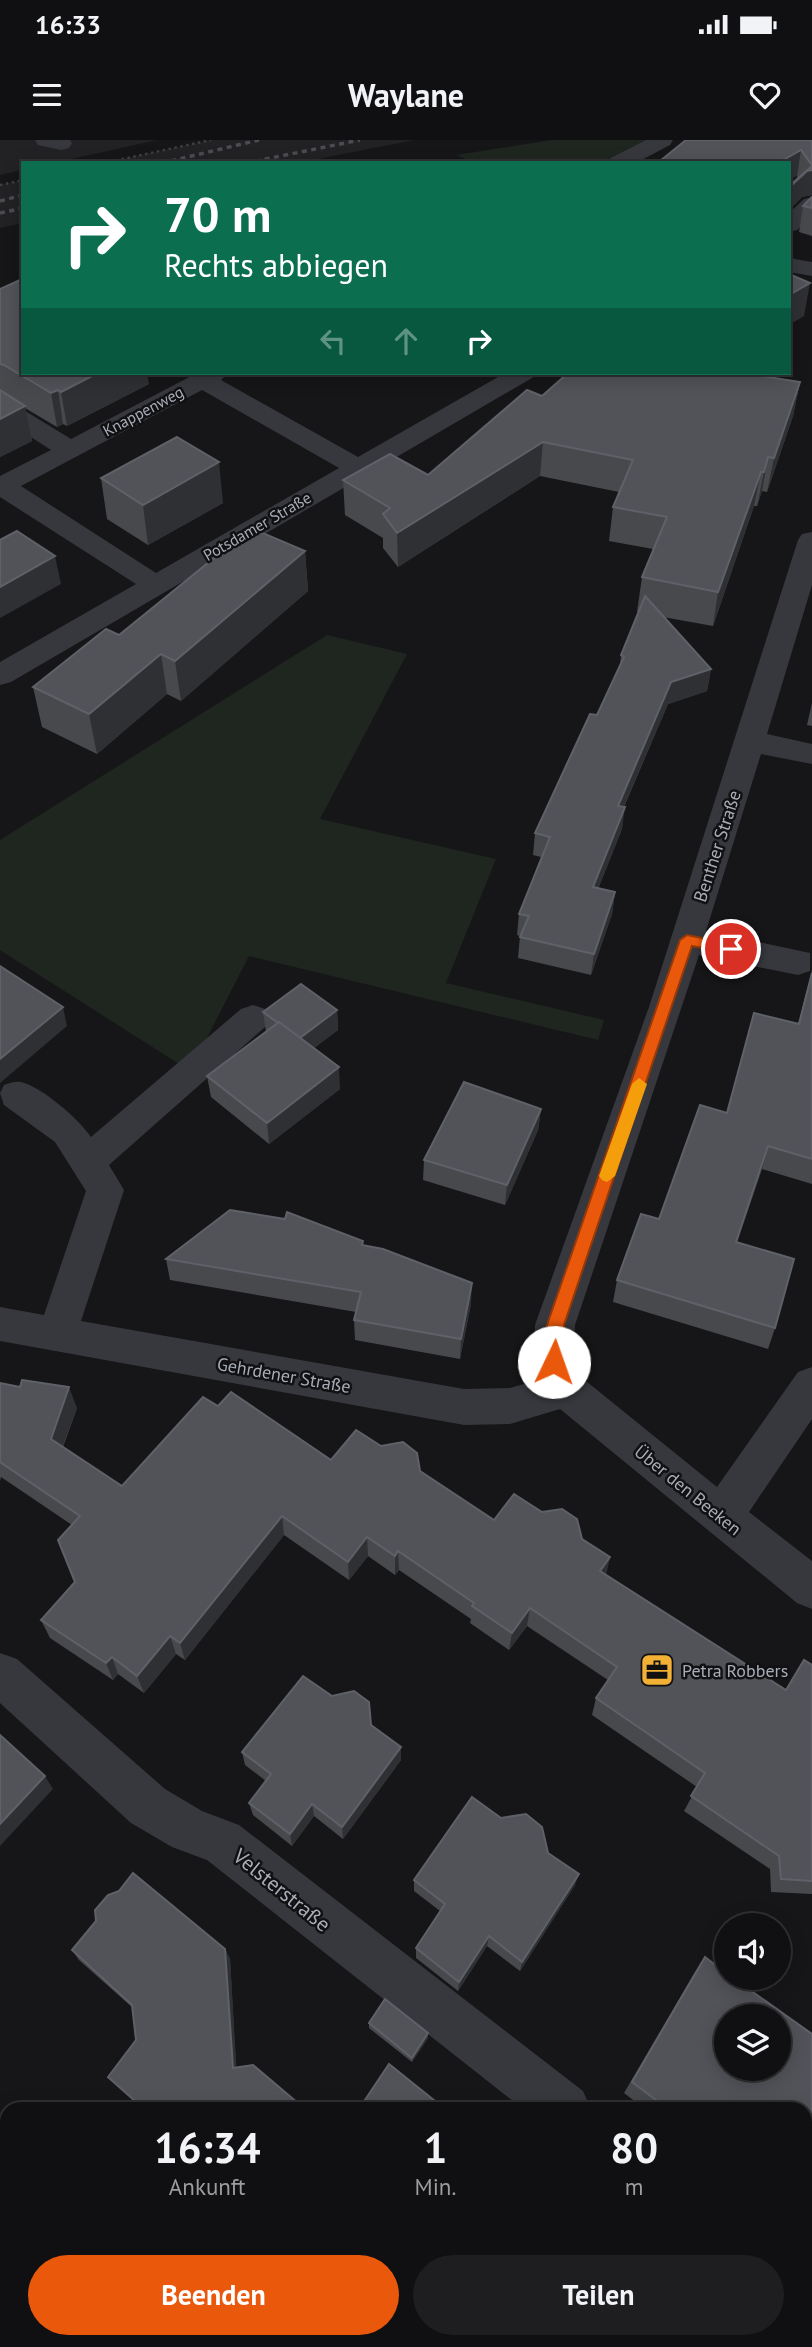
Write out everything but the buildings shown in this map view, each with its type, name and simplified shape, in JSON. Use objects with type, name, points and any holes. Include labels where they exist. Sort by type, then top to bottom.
[{"type":"street","points":[[623,161],[662,140]]},
{"type":"street","points":[[791,223],[812,204]]},
{"type":"street","points":[[791,265],[812,269]]},
{"type":"street","name":"Potsdamer Straße","points":[[0,674],[520,375]]},
{"type":"street","points":[[209,377],[359,468]]},
{"type":"street","name":"Knappenweg","points":[[1,487],[209,377]]},
{"type":"street","points":[[0,406],[70,450]]},
{"type":"street","points":[[1,487],[156,585]]},
{"type":"street","name":"Benther Straße","points":[[566,1389],[554,1362],[555,1325],[687,940],[812,540]]},
{"type":"street","points":[[750,741],[812,754]]},
{"type":"street","points":[[687,940],[798,962]]},
{"type":"street","points":[[88,1163],[253,1018]]},
{"type":"street","points":[[17,1095],[68,1132],[105,1190],[57,1335]]},
{"type":"street","name":"Gehrdener Straße","points":[[0,1324],[464,1407],[510,1406],[566,1389]]},
{"type":"street","points":[[721,1516],[812,1385]]},
{"type":"street","name":"Über den Beeken","points":[[566,1389],[812,1588]]},
{"type":"street","name":"Velsterstraße","points":[[1,1674],[148,1806],[189,1830],[222,1842],[556,2102]]},
{"type":"path","points":[[113,161],[211,140]]},
{"type":"path","points":[[0,185],[21,180]]},
{"type":"shaded area","points":[[0,140],[157,140],[63,161],[21,161],[21,170],[0,175]]},
{"type":"shaded area","points":[[211,140],[415,140],[307,161],[113,161]]},
{"type":"shaded area","points":[[552,140],[651,140],[611,161],[471,161],[456,155]]},
{"type":"shaded area","points":[[21,180],[21,223],[0,228],[0,185]]},
{"type":"shaded area","points":[[327,635],[407,654],[320,819],[496,859],[446,983],[604,1020],[598,1040],[249,956],[190,1071],[0,950],[0,840]]},
{"type":"railway","points":[[170,161],[259,140]]},
{"type":"railway","points":[[256,161],[360,140]]},
{"type":"railway","points":[[0,201],[21,196]]},
{"type":"railway","points":[[0,213],[21,208]]},
{"type":"slow traffic","points":[[607,1176],[639,1084]]},
{"type":"place","name":"Petra Robbers","points":[[657,1670]]},
{"type":"route","points":[[554,1362],[555,1325],[687,940],[731,949]]}]
